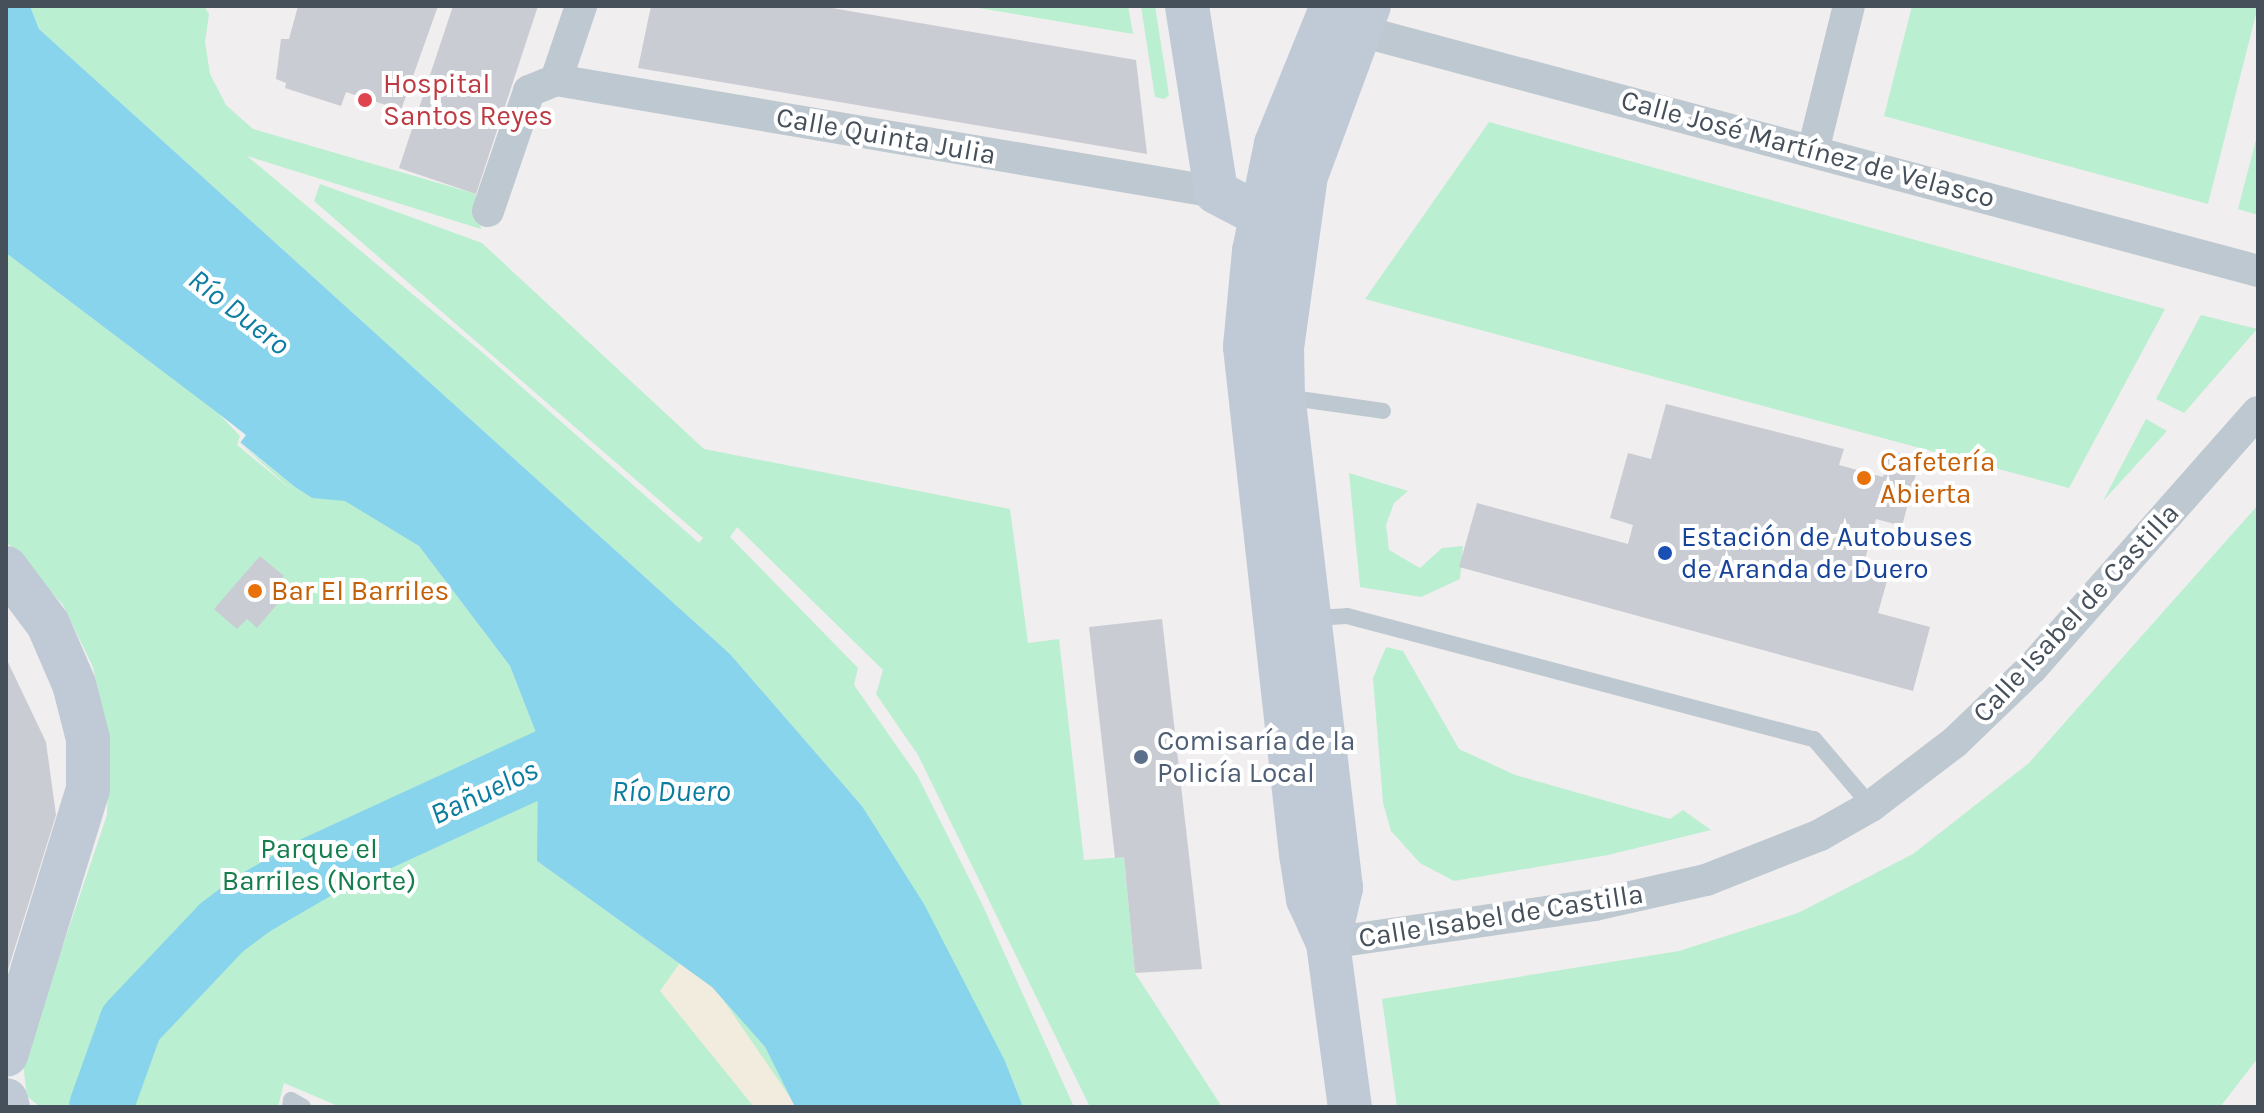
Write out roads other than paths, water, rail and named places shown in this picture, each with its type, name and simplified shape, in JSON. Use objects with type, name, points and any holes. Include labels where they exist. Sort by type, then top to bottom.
[{"type":"street","points":[[488,211],[529,91],[556,80],[581,6]]},
{"type":"street","points":[[1187,6],[1216,192],[1260,215]]},
{"type":"street","points":[[1813,151],[1849,6]]},
{"type":"street","points":[[1350,1107],[1328,943],[1308,899],[1303,869],[1275,600],[1248,410],[1245,347],[1260,215],[1276,144],[1353,14]]},
{"type":"street","points":[[1328,943],[1341,888],[1283,397],[1282,348],[1295,229],[1306,176],[1353,14]]},
{"type":"street","name":"Calle José Martínez de Velasco","points":[[1353,14],[1813,151],[2258,271]]},
{"type":"street","name":"Calle Quinta Julia","points":[[556,80],[1216,192]]},
{"type":"street","name":"Calle Isabel de Castilla","points":[[1328,943],[1595,905],[1706,880],[1820,835],[1871,806],[1955,742],[2032,668],[2258,412]]},
{"type":"street","points":[[6,568],[48,624],[74,684],[88,739],[88,789],[6,1055]]},
{"type":"street","points":[[6,1100],[8,1107]]},
{"type":"lane","points":[[1283,397],[1383,411]]},
{"type":"lane","points":[[1309,618],[1347,616],[1814,739],[1871,806]]},
{"type":"lane","points":[[290,1107],[291,1100],[303,1107]]},
{"type":"water","name":"Río Duero","points":[[6,6],[30,6],[39,29],[730,654],[862,806],[924,904],[1005,1061],[1023,1107],[795,1107],[765,1047],[712,987],[537,861],[538,738],[510,666],[419,546],[345,501],[312,498],[295,487],[240,442],[245,435],[6,253]]},
{"type":"waterway","name":"Bañuelos","points":[[101,1107],[131,1023],[221,928],[253,904],[315,868],[615,730]]},
{"type":"place","name":"Hospital Santos Reyes","points":[[365,100]]},
{"type":"place","name":"Cafetería Abierta","points":[[1864,478]]},
{"type":"place","name":"Estación de Autobuses de Aranda de Duero","points":[[1665,553]]},
{"type":"place","name":"Bar El Barriles","points":[[255,591]]},
{"type":"place","name":"Comisaría de la Policía Local","points":[[1141,757]]},
{"type":"park label","name":"Parque el Barriles (Norte)","points":[[319,865]]}]
